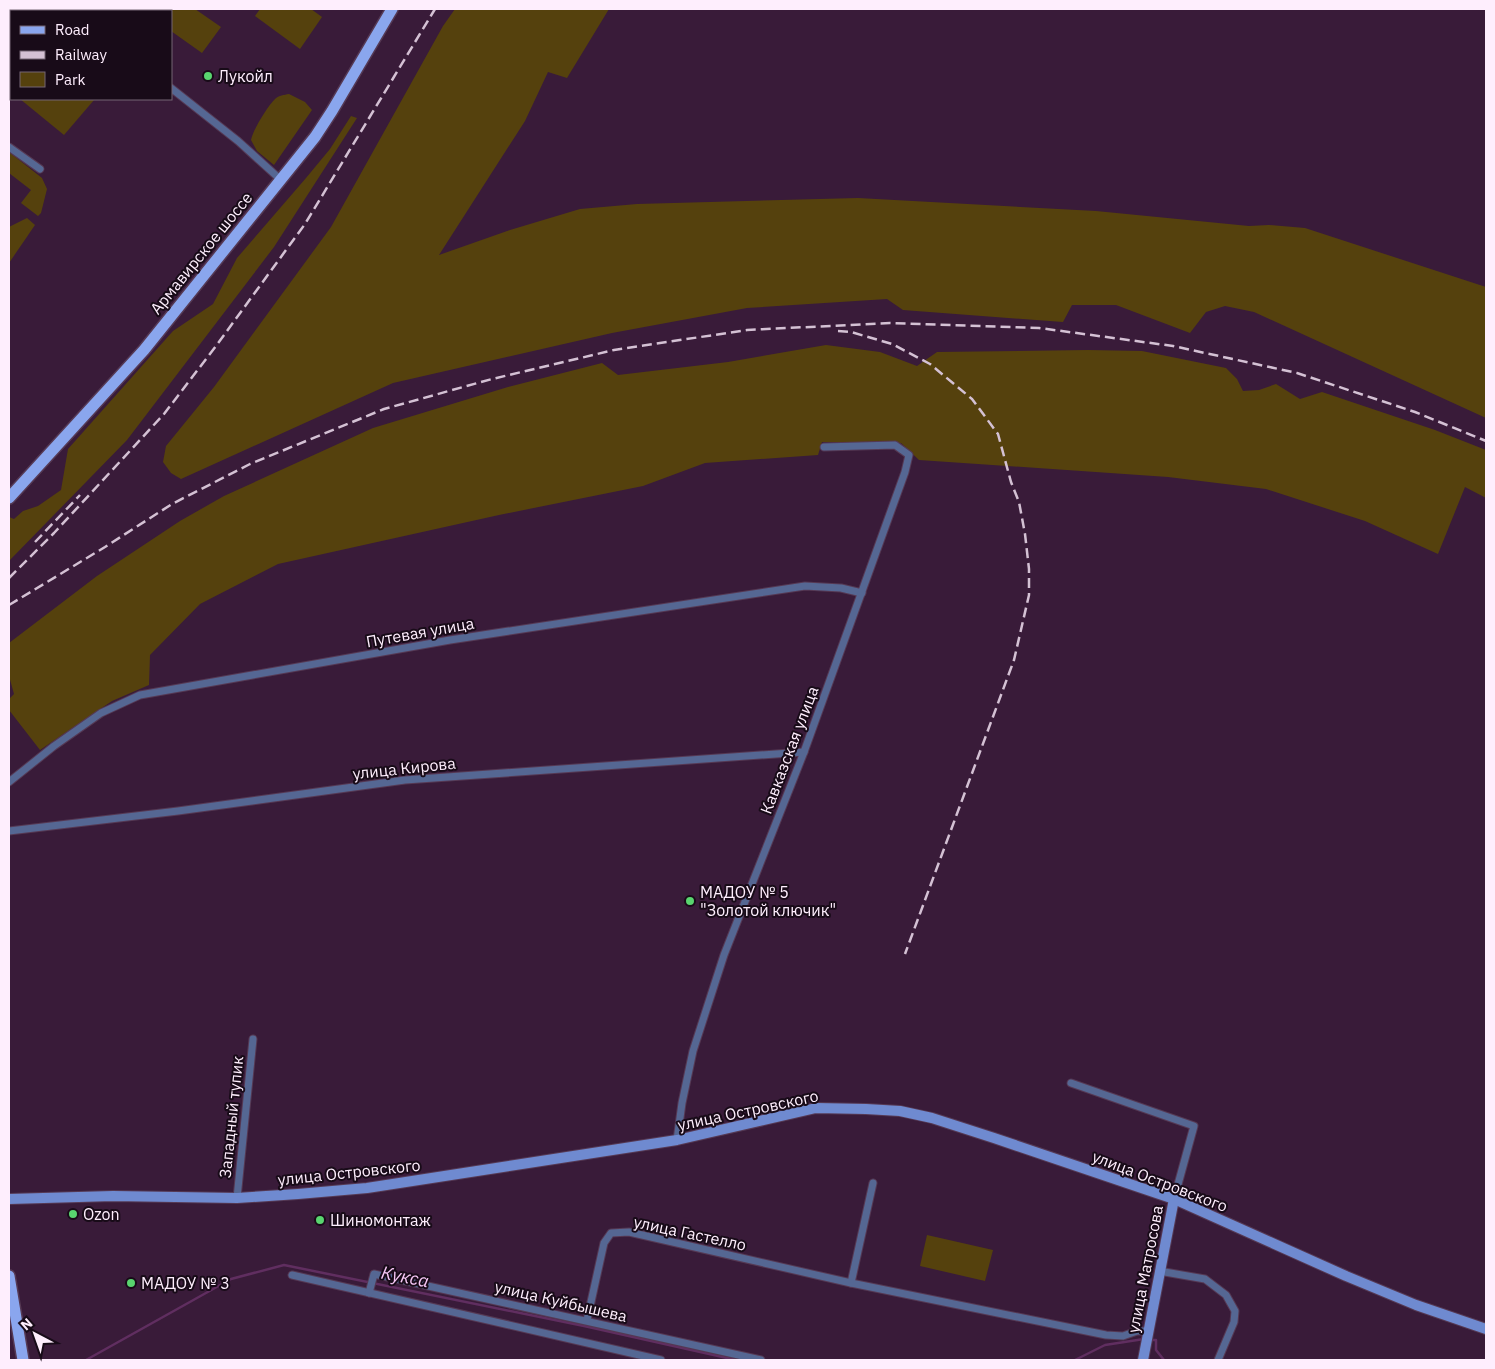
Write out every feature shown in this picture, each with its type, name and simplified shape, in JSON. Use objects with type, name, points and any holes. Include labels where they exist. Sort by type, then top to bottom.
[{"type":"main road","name":"Армавирское шоссе","points":[[9,498],[144,350],[315,137],[392,9]]},
{"type":"main road","points":[[9,1276],[23,1360]]},
{"type":"street","points":[[172,89],[238,141],[281,180]]},
{"type":"street","points":[[9,147],[40,169]]},
{"type":"street","name":"Кавказская улица","points":[[677,1140],[692,1051],[724,955],[804,752],[905,472],[909,455],[895,445],[824,446]]},
{"type":"street","name":"Путевая улица","points":[[9,782],[54,746],[101,713],[140,695],[450,640],[805,586],[841,588],[862,593]]},
{"type":"street","name":"улица Кирова","points":[[9,831],[187,810],[405,780],[804,752]]},
{"type":"street","name":"Западный тупик","points":[[237,1198],[253,1039]]},
{"type":"street","name":"улица Матросова","points":[[1071,1083],[1194,1126],[1174,1198],[1143,1360]]},
{"type":"street","name":"улица Островского","points":[[9,1199],[113,1196],[237,1198],[367,1188],[677,1140],[816,1108],[900,1111],[932,1118],[1174,1198],[1416,1305],[1486,1329]]},
{"type":"street","points":[[851,1283],[873,1183]]},
{"type":"street","name":"улица Гастелло","points":[[587,1320],[604,1243],[611,1233],[629,1232],[851,1283],[1106,1335],[1123,1336],[1137,1331],[1148,1337]]},
{"type":"street","points":[[1159,1271],[1205,1279],[1226,1295],[1234,1311],[1234,1322],[1218,1360]]},
{"type":"street","name":"улица Куйбышева","points":[[371,1286],[374,1274],[761,1360]]},
{"type":"street","name":"улица Куйбышева","points":[[292,1275],[371,1286],[661,1360]]},
{"type":"green space","points":[[139,9],[195,9],[221,27],[202,53],[172,32],[172,10]]},
{"type":"green space","points":[[260,9],[311,9],[322,17],[300,49],[255,16]]},
{"type":"green space","points":[[455,9],[609,9],[567,78],[548,72],[525,121],[439,255],[510,230],[580,209],[637,204],[858,198],[1096,211],[1249,226],[1269,225],[1305,228],[1486,287],[1486,418],[1254,312],[1225,306],[1206,312],[1190,333],[1116,305],[1072,305],[1063,322],[903,310],[887,299],[747,308],[612,333],[393,383],[181,479],[171,473],[163,462],[166,446],[214,387],[331,227],[443,26]]},
{"type":"green space","points":[[10,23],[10,90],[9,89]]},
{"type":"green space","points":[[289,94],[305,102],[312,110],[274,165],[257,151],[251,140],[264,113],[275,99]]},
{"type":"green space","points":[[21,100],[94,100],[64,135]]},
{"type":"green space","points":[[351,116],[357,118],[274,247],[127,440],[9,561],[9,517],[14,519],[23,511],[38,506],[61,490],[68,449],[173,331],[213,304],[237,258],[330,149]]},
{"type":"green space","points":[[9,152],[42,178],[47,189],[41,213],[38,216],[21,203],[31,190],[9,173]]},
{"type":"green space","points":[[27,218],[35,225],[9,263],[9,227]]},
{"type":"green space","points":[[826,345],[880,352],[917,366],[937,352],[1088,350],[1142,351],[1226,368],[1237,379],[1243,391],[1259,390],[1276,384],[1300,399],[1322,392],[1435,430],[1486,450],[1486,498],[1465,487],[1438,554],[1365,521],[1266,489],[1168,477],[919,460],[901,443],[822,442],[818,455],[705,463],[643,486],[499,515],[278,564],[200,604],[150,655],[149,685],[112,701],[40,750],[9,710],[9,699],[14,694],[9,676],[9,643],[97,576],[180,521],[224,496],[373,428],[508,387],[602,363],[618,375],[728,362]]},
{"type":"green space","points":[[927,1235],[993,1250],[985,1281],[920,1266]]},
{"type":"waterway","name":"Кукса","points":[[86,1360],[231,1279],[284,1265],[584,1326],[736,1360]]},
{"type":"waterway","name":"Кукса","points":[[1075,1360],[1105,1345],[1144,1339]]},
{"type":"waterway","name":"Кукса","points":[[1150,1340],[1156,1340],[1156,1350],[1164,1360]]},
{"type":"railway","points":[[9,578],[54,533],[164,414],[216,346],[305,224],[435,9]]},
{"type":"railway","points":[[9,605],[172,504],[250,464],[384,409],[492,379],[614,350],[747,330],[890,323],[1039,328],[1173,346],[1297,373],[1415,412],[1486,441]]},
{"type":"railway","points":[[838,331],[851,332],[892,344],[930,364],[972,399],[998,434],[1011,482],[1019,502],[1029,569],[1029,595],[1014,660],[905,954]]},
{"type":"railway","points":[[35,542],[80,495]]},
{"type":"place","name":"Лукойл","points":[[208,76]]},
{"type":"place","name":"МАДОУ № 5 \"Золотой ключик\"","points":[[690,901]]},
{"type":"place","name":"Ozon","points":[[73,1214]]},
{"type":"place","name":"Шиномонтаж","points":[[320,1220]]},
{"type":"place","name":"МАДОУ № 3","points":[[131,1283]]}]
